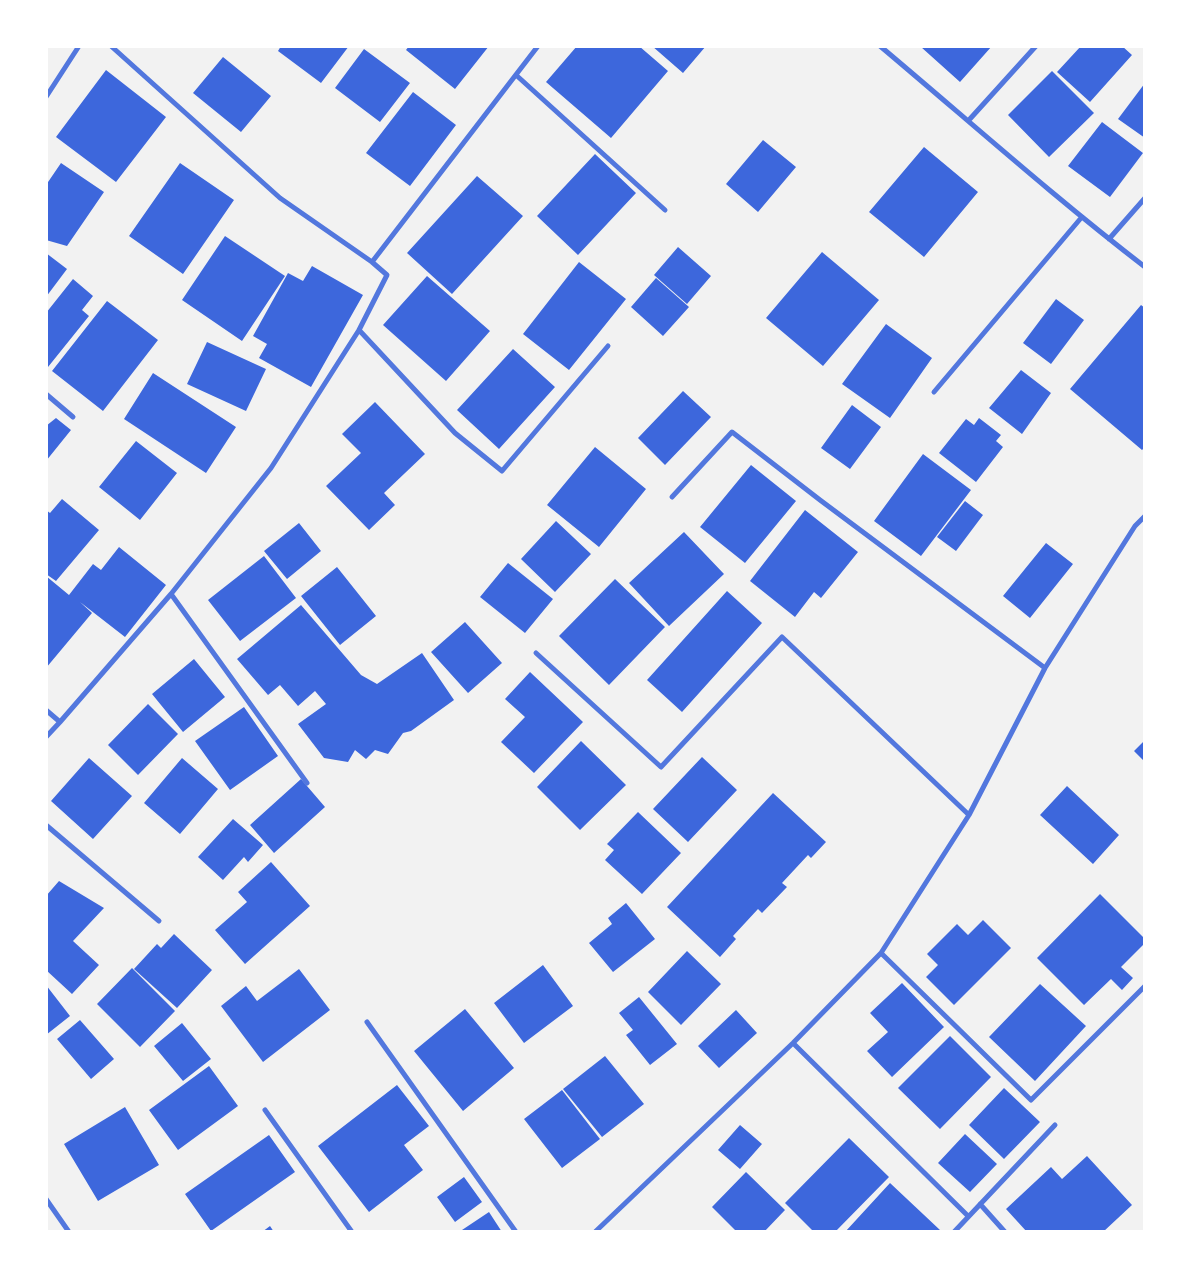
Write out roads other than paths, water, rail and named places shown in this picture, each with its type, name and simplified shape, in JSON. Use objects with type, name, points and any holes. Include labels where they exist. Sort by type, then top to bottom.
[{"type":"street","points":[[46,97],[79,46]]},
{"type":"street","points":[[46,737],[170,594],[271,468],[358,330],[387,275],[372,262],[280,198],[111,46]]},
{"type":"street","points":[[372,262],[538,46]]},
{"type":"street","points":[[880,46],[969,120],[1081,218],[1145,266]]},
{"type":"street","points":[[969,120],[1036,46]]},
{"type":"street","points":[[516,75],[665,210]]},
{"type":"street","points":[[1109,239],[1145,198]]},
{"type":"street","points":[[934,392],[1081,218]]},
{"type":"street","points":[[358,330],[455,432],[502,471],[608,346]]},
{"type":"street","points":[[46,394],[72,417]]},
{"type":"street","points":[[672,497],[732,432],[1045,668]]},
{"type":"street","points":[[596,1232],[793,1043],[881,953],[969,815],[1045,668],[1135,526],[1145,516]]},
{"type":"street","points":[[170,594],[307,783]]},
{"type":"street","points":[[536,653],[661,767],[782,637],[969,815]]},
{"type":"street","points":[[46,710],[60,722]]},
{"type":"street","points":[[46,825],[159,921]]},
{"type":"street","points":[[881,953],[1031,1100],[1145,986]]},
{"type":"street","points":[[367,1022],[516,1232]]},
{"type":"street","points":[[793,1043],[968,1216]]},
{"type":"street","points":[[265,1110],[352,1232]]},
{"type":"street","points":[[954,1232],[1055,1125]]},
{"type":"street","points":[[46,1199],[69,1232]]},
{"type":"street","points":[[980,1204],[1006,1232]]}]
